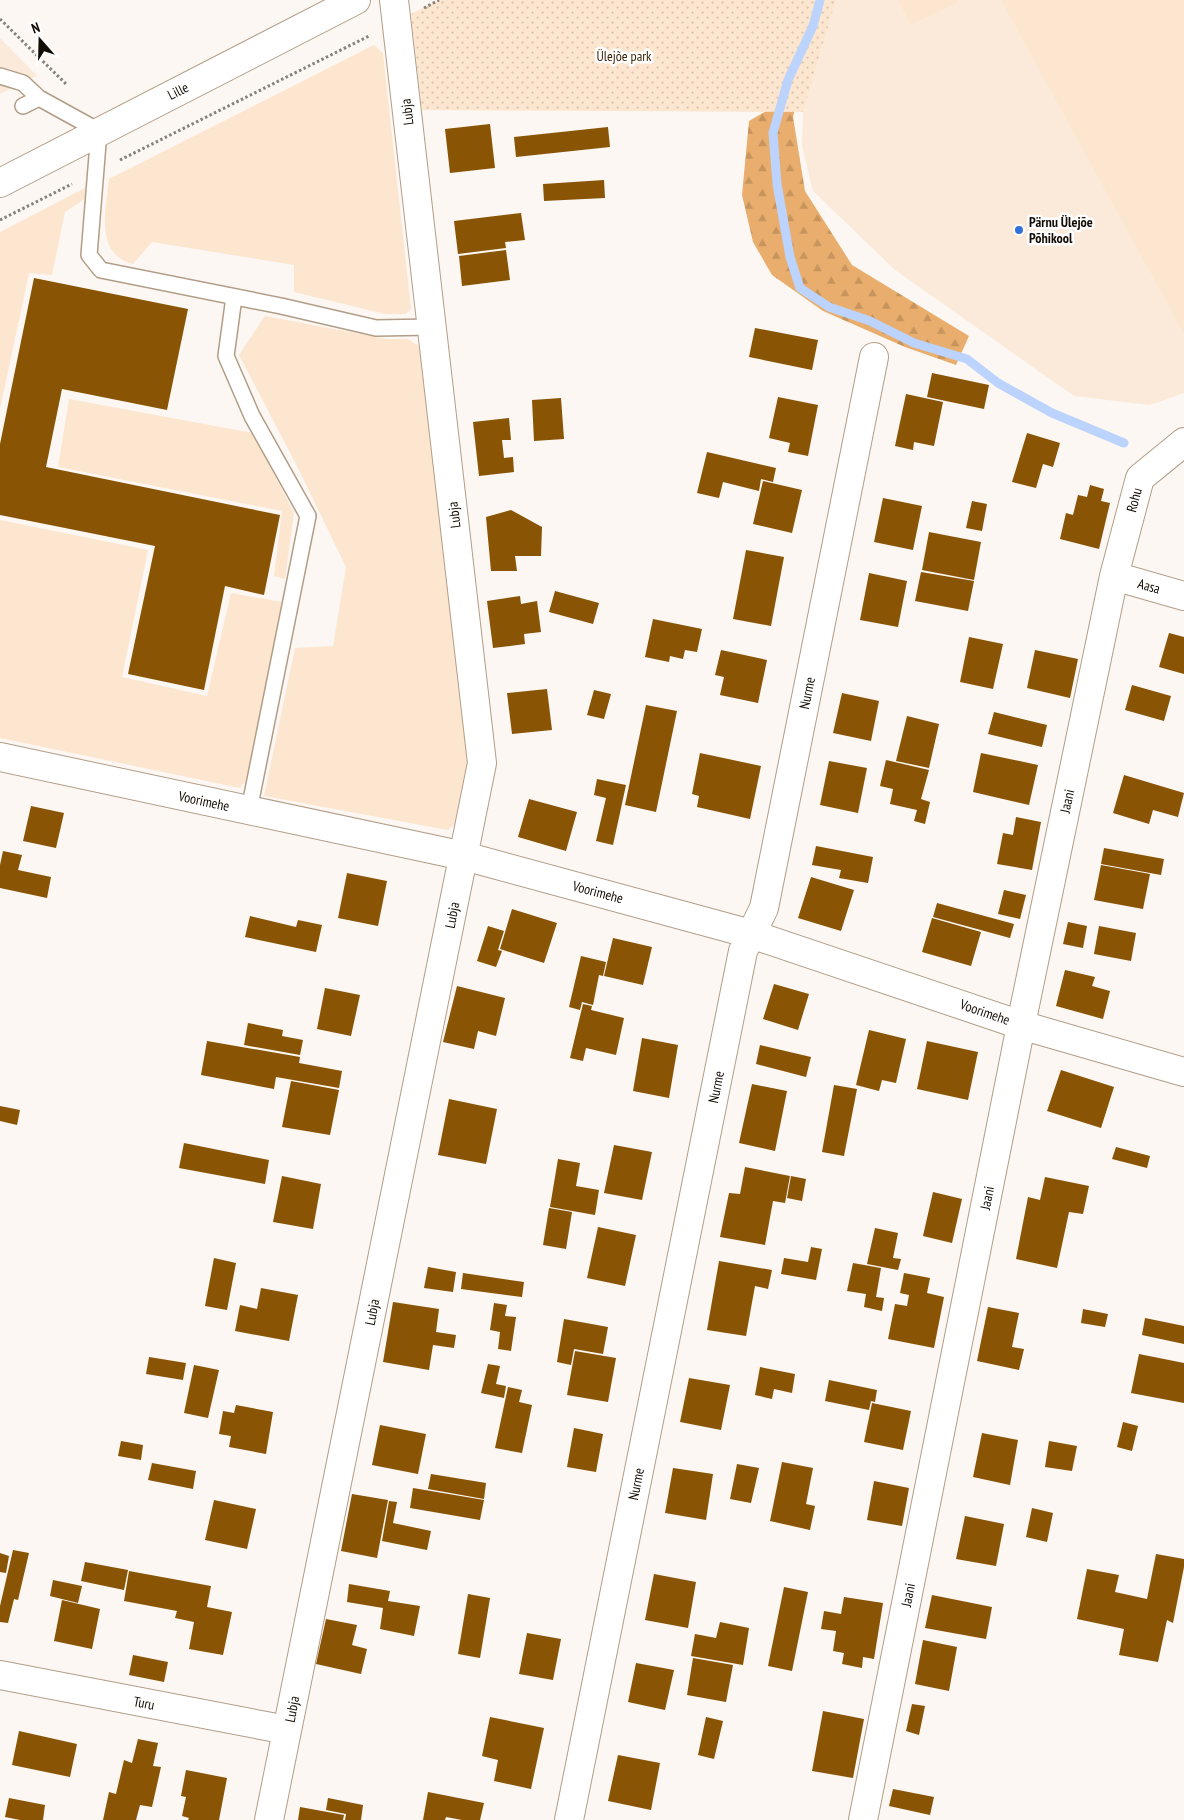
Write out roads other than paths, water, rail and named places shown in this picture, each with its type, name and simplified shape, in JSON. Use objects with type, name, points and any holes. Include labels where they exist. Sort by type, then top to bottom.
[{"type":"street","name":"Lille","points":[[0,183],[356,0]]},
{"type":"street","name":"Lubja","points":[[269,1820],[482,763],[395,11]]},
{"type":"street","name":"Nurme","points":[[569,1820],[743,950],[764,908],[874,357]]},
{"type":"street","name":"Rohu","points":[[1114,576],[1140,478],[1184,442]]},
{"type":"street","name":"Aasa","points":[[1114,576],[1184,596]]},
{"type":"street","name":"Jaani","points":[[863,1820],[1021,1025],[1114,576]]},
{"type":"street","name":"Voorimehe","points":[[0,757],[464,856],[751,934],[1021,1025],[1184,1072]]},
{"type":"street","name":"Turu","points":[[0,1675],[287,1730]]},
{"type":"lane","points":[[0,76],[23,83],[39,98],[99,131],[89,255],[101,270],[376,328],[432,327]]},
{"type":"lane","points":[[23,106],[39,98]]},
{"type":"lane","points":[[234,297],[226,356],[252,416],[308,516],[249,810]]},
{"type":"waterway","points":[[820,0],[813,26],[788,80],[773,133],[777,184],[790,257],[800,288],[829,307],[870,321],[914,343],[967,359],[998,383],[1052,413],[1124,443]]},
{"type":"place","name":"Pärnu Ülejõe Põhikool","points":[[1019,230]]},
{"type":"park label","name":"Ülejõe park","points":[[624,56]]}]
